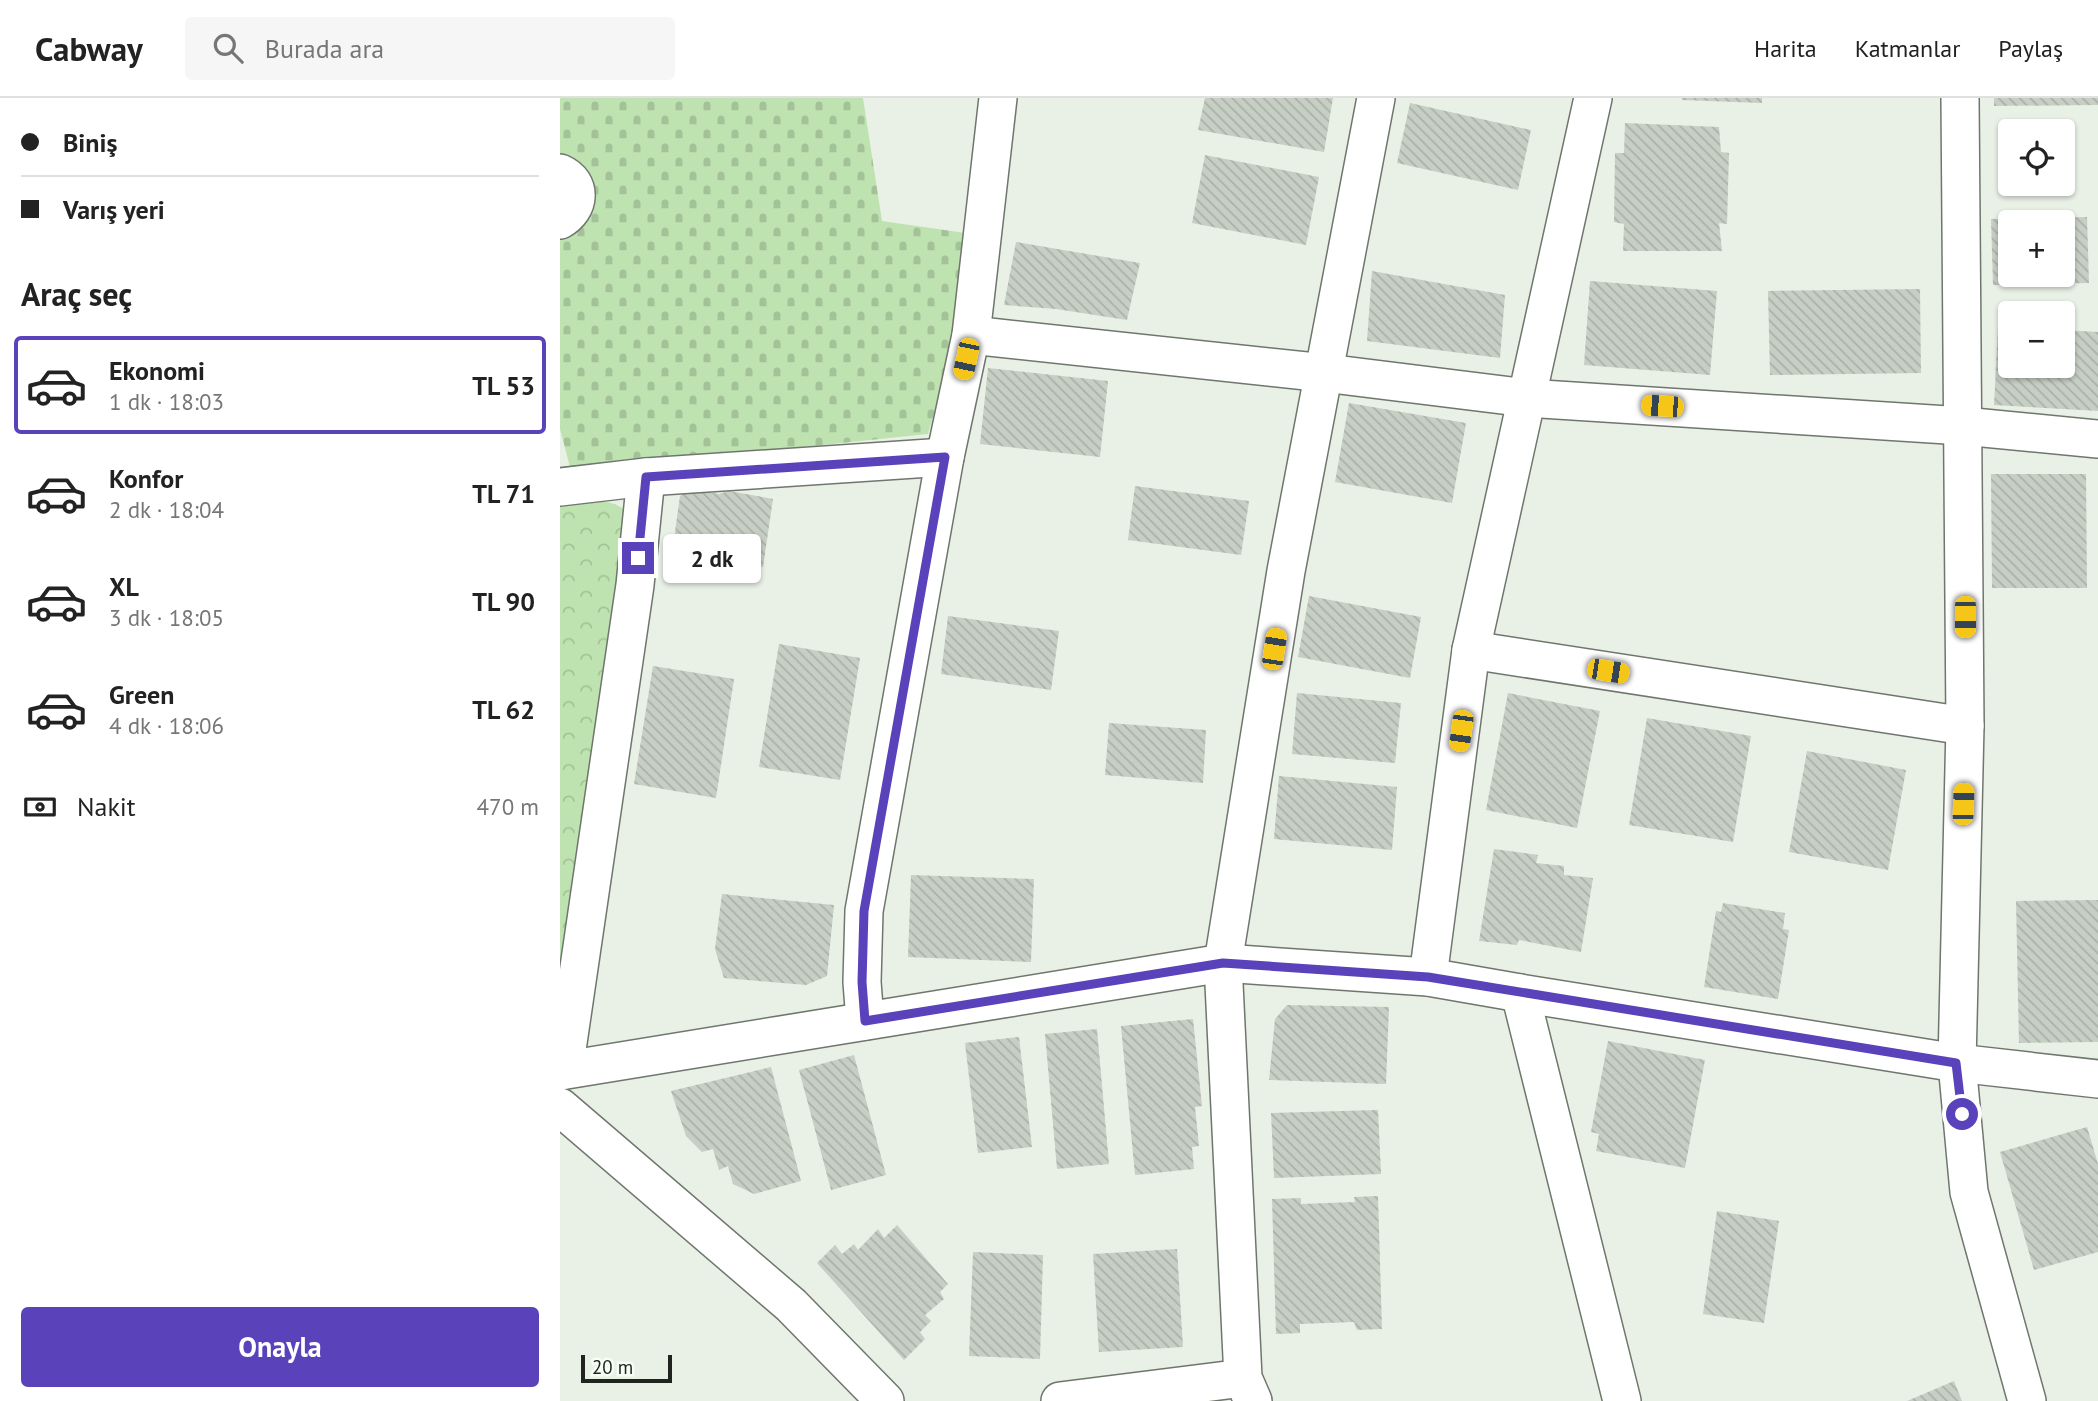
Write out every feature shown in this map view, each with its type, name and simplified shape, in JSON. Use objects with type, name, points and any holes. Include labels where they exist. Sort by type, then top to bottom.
[{"type":"street","points":[[865,1021],[862,982],[864,911],[945,457],[971,335],[998,98]]},
{"type":"street","points":[[1060,1401],[1248,1390],[1223,963],[1286,571],[1376,98]]},
{"type":"street","points":[[1428,977],[1471,650],[1593,98]]},
{"type":"street","points":[[1960,98],[1965,726],[1956,1063],[1969,1192],[2027,1401]]},
{"type":"street","points":[[560,173],[572,181],[577,195],[572,210],[560,220]]},
{"type":"street","points":[[971,335],[1325,373],[1526,398],[1963,426],[2098,439]]},
{"type":"street","points":[[560,487],[646,477],[945,457]]},
{"type":"street","points":[[646,477],[635,585],[562,1070],[1223,963],[1428,977],[1956,1063],[2098,1079]]},
{"type":"street","points":[[1471,650],[1965,726]]},
{"type":"street","points":[[1520,993],[1622,1401]]},
{"type":"street","points":[[560,1107],[791,1305],[885,1401]]},
{"type":"green space","points":[[560,98],[863,98],[882,221],[986,236],[928,434],[571,471],[560,429]]},
{"type":"green space","points":[[597,500],[615,504],[629,512],[560,968],[560,504]]},
{"type":"building","points":[[1205,98],[1333,98],[1324,152],[1198,130]]},
{"type":"building","points":[[1762,98],[1762,103],[1682,100]]},
{"type":"building","points":[[1994,98],[2098,98],[2098,105],[1994,106]]},
{"type":"building","points":[[1410,103],[1531,130],[1518,190],[1397,163]]},
{"type":"building","points":[[1625,123],[1719,127],[1721,152],[1729,153],[1727,224],[1719,223],[1722,251],[1623,251],[1624,224],[1614,222],[1615,153],[1624,153]]},
{"type":"building","points":[[1205,155],[1319,177],[1306,245],[1192,223]]},
{"type":"building","points":[[2075,217],[2087,217],[2089,283],[2075,283]]},
{"type":"building","points":[[1991,219],[1998,219],[1998,285],[1993,285]]},
{"type":"building","points":[[1016,242],[1140,263],[1127,320],[1056,309],[1004,305]]},
{"type":"building","points":[[1372,271],[1505,295],[1500,358],[1367,341]]},
{"type":"building","points":[[1590,281],[1717,291],[1710,375],[1584,365]]},
{"type":"building","points":[[1920,289],[1921,373],[1770,375],[1768,291]]},
{"type":"building","points":[[1998,326],[1998,378],[2075,378],[2075,331],[2098,332],[2098,411],[1994,405]]},
{"type":"building","points":[[988,368],[1108,381],[1100,457],[980,444]]},
{"type":"building","points":[[1349,403],[1466,423],[1452,503],[1335,482]]},
{"type":"building","points":[[1991,474],[2086,474],[2087,588],[1992,588]]},
{"type":"building","points":[[1135,486],[1249,501],[1241,555],[1128,540]]},
{"type":"building","points":[[691,489],[719,494],[729,491],[773,499],[763,567],[672,553],[680,496]]},
{"type":"building","points":[[1309,596],[1421,617],[1410,678],[1298,657]]},
{"type":"building","points":[[948,616],[1059,631],[1051,690],[941,674]]},
{"type":"building","points":[[779,644],[860,658],[840,780],[759,767]]},
{"type":"building","points":[[653,666],[734,679],[716,798],[634,784]]},
{"type":"building","points":[[1297,693],[1401,703],[1395,763],[1292,754]]},
{"type":"building","points":[[1508,693],[1600,711],[1577,828],[1486,810]]},
{"type":"building","points":[[1647,718],[1751,736],[1733,842],[1629,825]]},
{"type":"building","points":[[1109,723],[1206,730],[1203,783],[1105,775]]},
{"type":"building","points":[[1807,751],[1906,770],[1888,870],[1789,852]]},
{"type":"building","points":[[1279,776],[1397,787],[1392,850],[1274,839]]},
{"type":"building","points":[[1494,849],[1538,855],[1536,863],[1564,866],[1564,875],[1593,878],[1581,952],[1519,940],[1517,945],[1479,941]]},
{"type":"building","points":[[911,875],[1034,879],[1031,962],[908,957]]},
{"type":"building","points":[[722,894],[834,905],[827,976],[806,985],[724,978],[715,949]]},
{"type":"building","points":[[2098,900],[2098,1042],[2019,1043],[2016,901]]},
{"type":"building","points":[[1723,903],[1785,913],[1783,929],[1789,930],[1778,999],[1704,987],[1716,911],[1721,912]]},
{"type":"building","points":[[1287,1005],[1389,1007],[1386,1084],[1269,1080],[1275,1019]]},
{"type":"building","points":[[1193,1019],[1202,1106],[1195,1107],[1199,1146],[1192,1147],[1194,1169],[1135,1175],[1121,1026]]},
{"type":"building","points":[[1097,1029],[1109,1164],[1057,1169],[1045,1034]]},
{"type":"building","points":[[1019,1037],[1032,1147],[978,1153],[965,1043]]},
{"type":"building","points":[[1608,1041],[1705,1060],[1685,1168],[1596,1151],[1599,1134],[1591,1132]]},
{"type":"building","points":[[854,1055],[886,1175],[831,1190],[799,1070]]},
{"type":"building","points":[[771,1067],[801,1181],[754,1194],[733,1184],[728,1166],[719,1170],[713,1149],[702,1152],[686,1136],[671,1091]]},
{"type":"building","points":[[1378,1110],[1381,1174],[1274,1178],[1271,1113]]},
{"type":"building","points":[[2087,1127],[2098,1164],[2098,1252],[2034,1270],[2000,1152]]},
{"type":"building","points":[[1378,1196],[1382,1329],[1357,1330],[1354,1322],[1300,1324],[1300,1333],[1276,1334],[1272,1199],[1301,1198],[1301,1204],[1355,1202],[1354,1197]]},
{"type":"building","points":[[1717,1211],[1779,1221],[1764,1323],[1703,1314]]},
{"type":"building","points":[[897,1225],[948,1284],[940,1292],[944,1299],[925,1315],[931,1321],[920,1332],[925,1339],[904,1360],[817,1263],[835,1245],[842,1254],[854,1244],[858,1250],[878,1229],[884,1238]]},
{"type":"building","points":[[1177,1249],[1183,1347],[1099,1352],[1093,1254]]},
{"type":"building","points":[[973,1252],[1043,1255],[1040,1359],[969,1356]]},
{"type":"building","points":[[1954,1381],[1962,1401],[1907,1401]]},
{"type":"route","points":[[638,558],[646,477],[945,457],[864,911],[862,982],[865,1021],[1223,963],[1428,977],[1956,1063],[1962,1114]]}]
